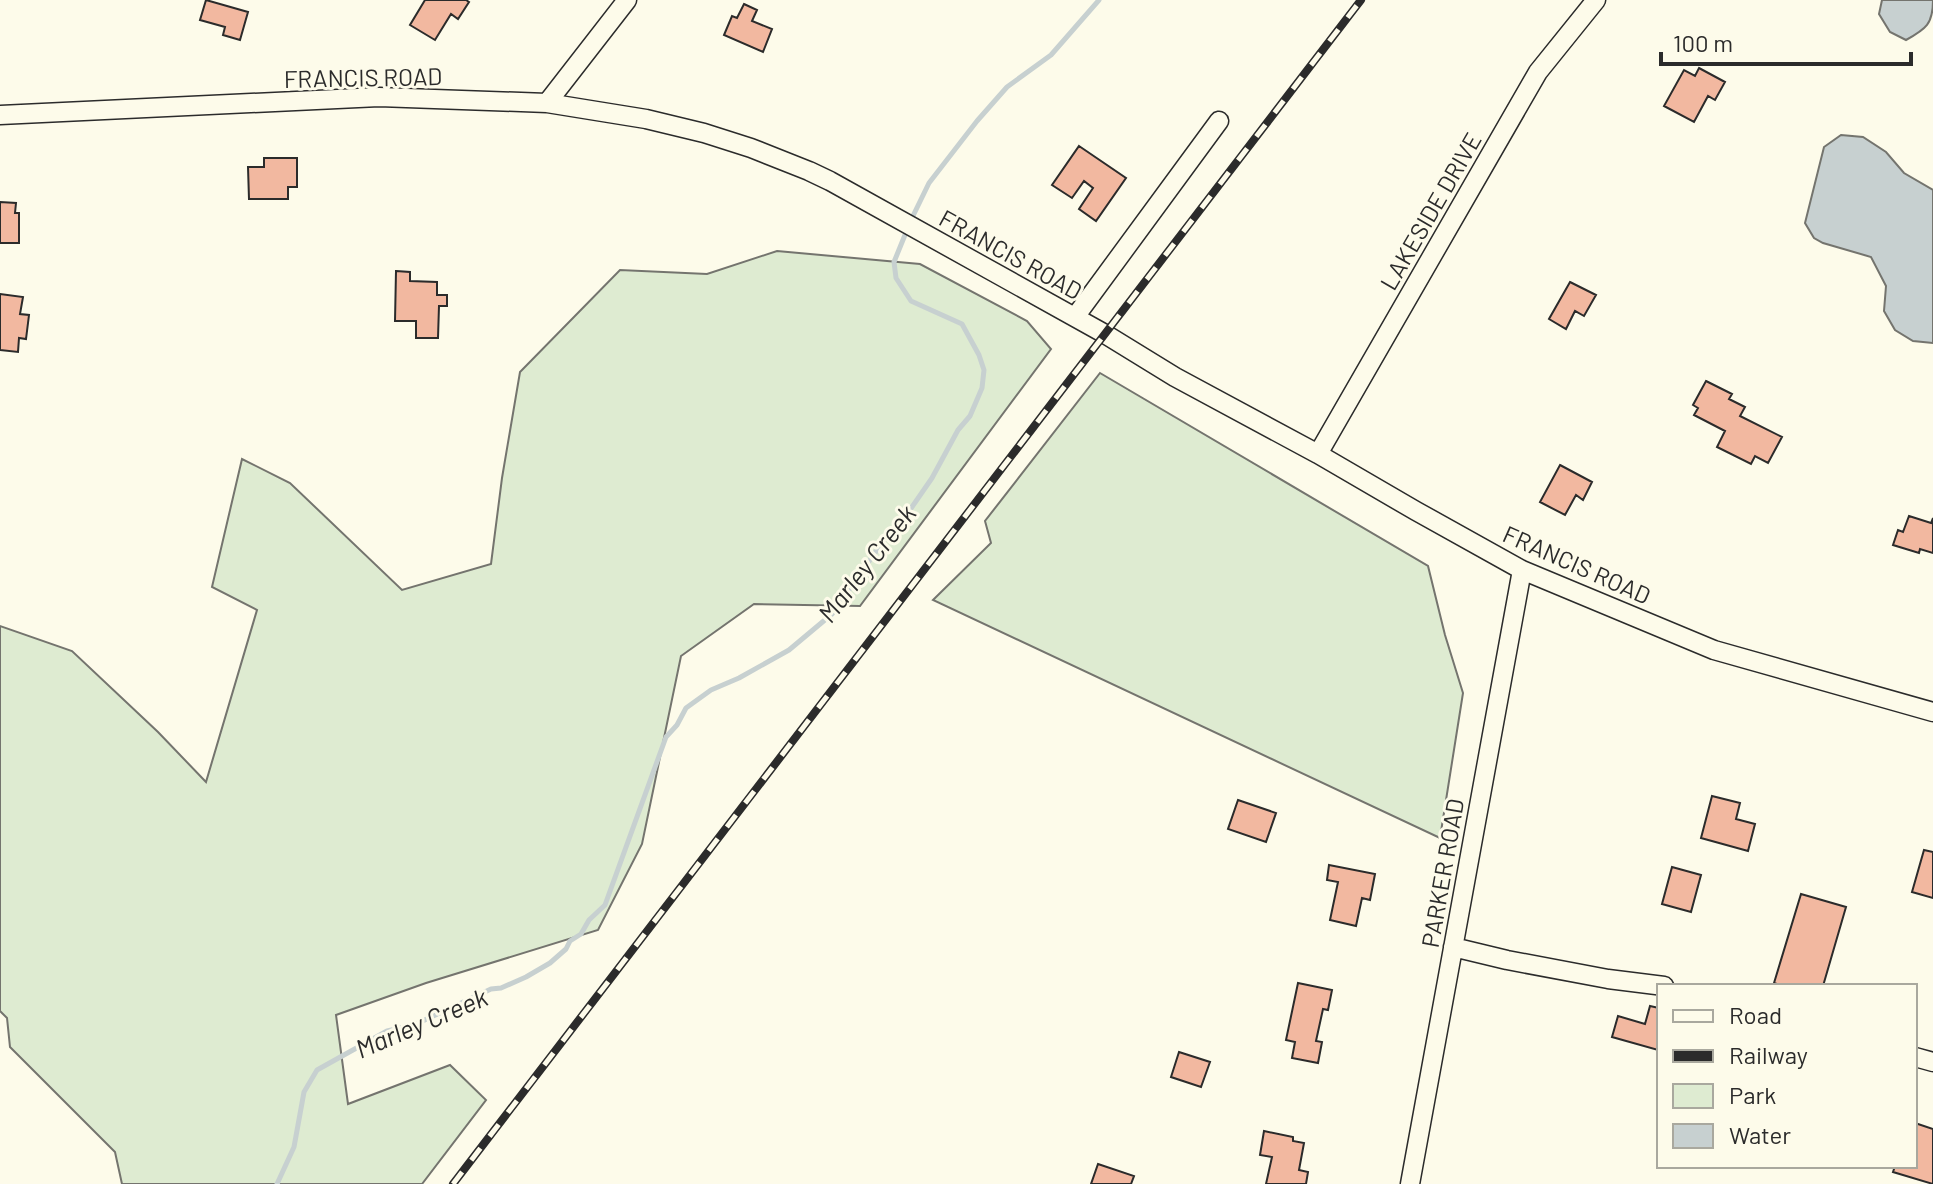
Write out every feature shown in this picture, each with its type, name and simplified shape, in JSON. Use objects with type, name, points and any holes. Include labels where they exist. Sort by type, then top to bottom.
[{"type":"street","points":[[547,103],[627,0]]},
{"type":"street","name":"LAKESIDE DRIVE","points":[[1318,454],[1538,72],[1596,0]]},
{"type":"street","name":"FRANCIS ROAD","points":[[0,115],[379,97],[547,103],[646,119],[704,133],[809,171],[868,202],[1522,570],[1714,650],[1933,712]]},
{"type":"street","points":[[1075,317],[1219,121]]},
{"type":"street","name":"PARKER ROAD","points":[[1410,1184],[1522,570]]},
{"type":"street","points":[[1453,947],[1507,960],[1657,985]]},
{"type":"green space","points":[[777,251],[920,264],[1027,321],[1051,349],[860,606],[754,604],[681,656],[642,844],[598,930],[426,983],[336,1015],[348,1104],[450,1065],[486,1100],[422,1184],[122,1184],[115,1152],[10,1047],[7,1018],[0,1011],[0,626],[72,651],[206,782],[257,610],[212,587],[242,459],[290,483],[402,590],[491,564],[520,372],[620,270],[707,274]]},
{"type":"green space","points":[[1100,373],[1428,566],[1463,693],[1440,838],[933,600],[991,543],[985,521]]},
{"type":"water","points":[[1882,0],[1933,0],[1932,15],[1923,29],[1906,40],[1890,32],[1879,14]]},
{"type":"water","points":[[1841,135],[1863,137],[1886,152],[1904,173],[1933,190],[1933,343],[1913,341],[1895,330],[1884,311],[1886,286],[1871,257],[1823,243],[1814,238],[1805,223],[1824,147]]},
{"type":"building","points":[[206,0],[248,12],[240,40],[223,35],[225,27],[200,20]]},
{"type":"building","points":[[425,0],[469,2],[458,19],[451,14],[435,40],[410,25]]},
{"type":"building","points":[[744,4],[757,10],[752,21],[772,29],[763,52],[724,35],[732,16],[737,18]]},
{"type":"building","points":[[1699,68],[1725,82],[1715,100],[1708,96],[1694,122],[1664,106],[1684,70],[1695,76]]},
{"type":"building","points":[[1079,146],[1126,178],[1096,221],[1079,209],[1093,188],[1084,181],[1072,198],[1052,185]]},
{"type":"building","points":[[264,158],[297,158],[297,187],[288,187],[288,199],[249,199],[248,167],[264,167]]},
{"type":"building","points":[[0,202],[16,203],[19,243],[0,243]]},
{"type":"building","points":[[396,271],[410,272],[410,281],[437,282],[437,295],[447,295],[447,306],[439,306],[438,338],[416,338],[416,321],[395,321]]},
{"type":"building","points":[[1570,282],[1596,295],[1584,316],[1575,311],[1566,329],[1549,319]]},
{"type":"building","points":[[0,294],[23,297],[20,314],[29,315],[26,339],[19,338],[18,352],[0,350]]},
{"type":"building","points":[[1706,381],[1732,394],[1729,399],[1745,407],[1740,416],[1782,437],[1768,463],[1755,456],[1751,464],[1717,447],[1725,431],[1694,415],[1698,408],[1693,405]]},
{"type":"building","points":[[1560,465],[1592,482],[1583,500],[1576,495],[1565,515],[1540,502]]},
{"type":"building","points":[[1909,516],[1931,523],[1933,518],[1933,553],[1920,549],[1919,553],[1893,545],[1898,530],[1903,532]]},
{"type":"building","points":[[1712,796],[1740,803],[1736,819],[1755,824],[1748,851],[1701,838]]},
{"type":"building","points":[[1238,800],[1276,813],[1266,842],[1228,829]]},
{"type":"building","points":[[1924,850],[1933,852],[1933,898],[1912,892]]},
{"type":"building","points":[[1329,865],[1375,874],[1370,900],[1362,898],[1356,926],[1330,920],[1338,882],[1327,880]]},
{"type":"building","points":[[1672,867],[1701,875],[1691,912],[1662,904]]},
{"type":"building","points":[[1801,894],[1846,907],[1824,984],[1774,983]]},
{"type":"building","points":[[1298,983],[1332,990],[1328,1010],[1323,1009],[1316,1041],[1322,1042],[1318,1063],[1292,1058],[1295,1042],[1286,1040]]},
{"type":"building","points":[[1650,1006],[1657,1008],[1657,1050],[1612,1037],[1618,1016],[1645,1024]]},
{"type":"building","points":[[1179,1052],[1210,1062],[1201,1087],[1171,1077]]},
{"type":"building","points":[[1917,1124],[1933,1129],[1933,1184],[1893,1172],[1894,1168],[1917,1168]]},
{"type":"building","points":[[1264,1131],[1293,1137],[1293,1141],[1304,1143],[1299,1170],[1308,1172],[1306,1184],[1266,1184],[1272,1157],[1260,1155]]},
{"type":"building","points":[[1098,1164],[1134,1176],[1131,1184],[1091,1184]]},
{"type":"waterway","name":"Marley Creek","points":[[911,220],[929,183],[977,121],[1007,87],[1051,55],[1099,0]]},
{"type":"waterway","name":"Marley Creek","points":[[277,1184],[294,1147],[304,1092],[317,1070],[387,1031],[414,1025],[491,989],[526,977],[550,963],[566,949],[570,941],[581,934],[589,920],[605,905],[666,737],[686,708],[711,690],[789,650],[832,614],[932,478],[958,430],[970,416],[982,388],[984,370],[962,324],[911,301],[896,278],[894,262],[907,230]]},
{"type":"railway","points":[[453,1184],[1361,0]]}]
